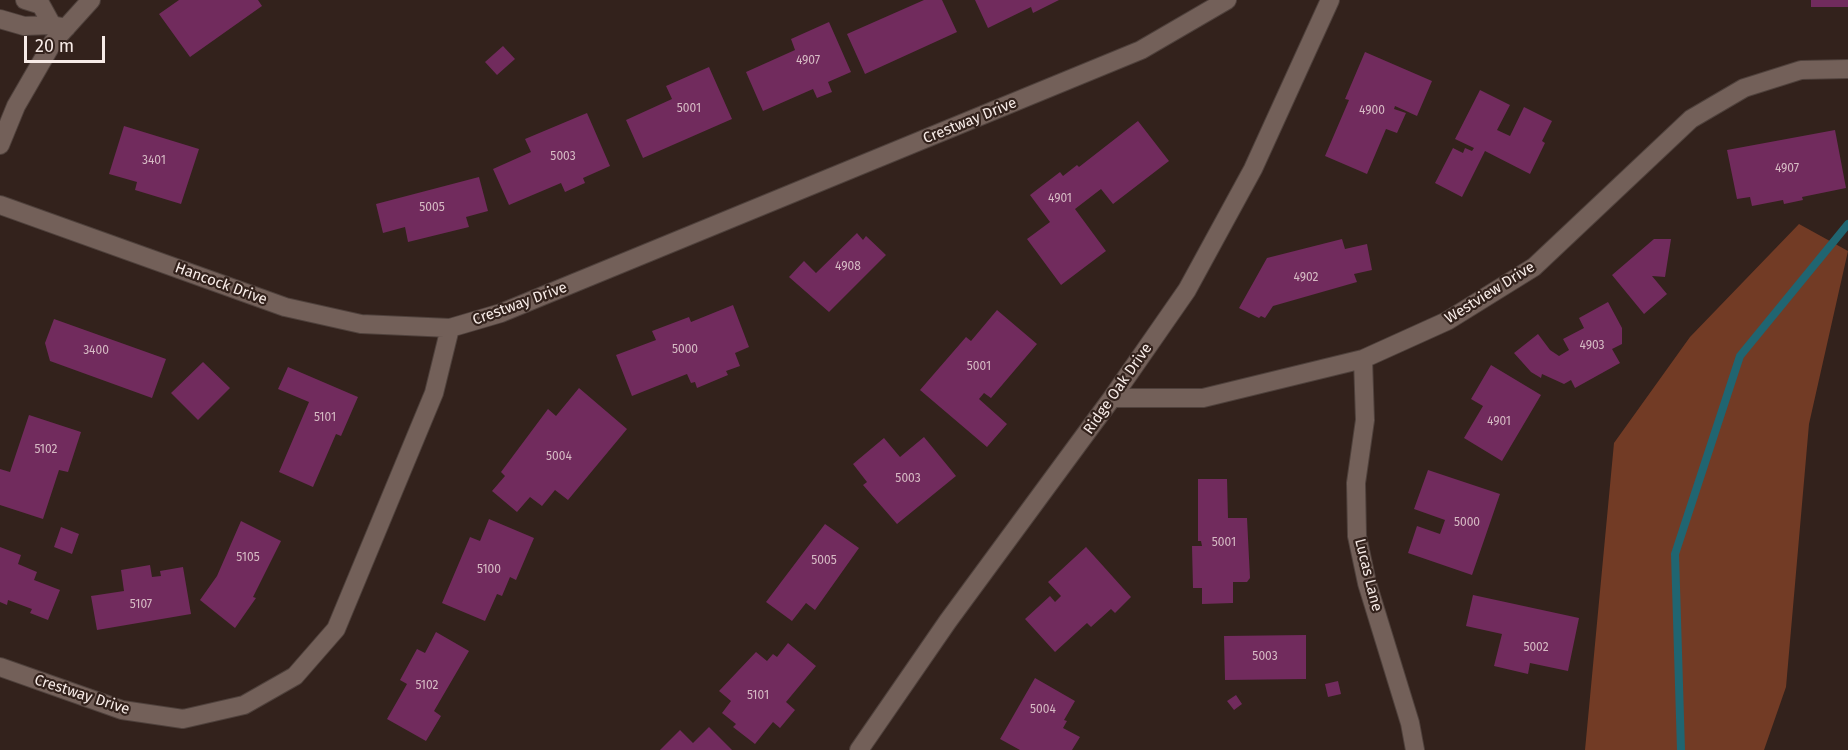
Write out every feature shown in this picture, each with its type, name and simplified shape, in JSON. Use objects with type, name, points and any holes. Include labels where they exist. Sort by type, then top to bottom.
[{"type":"street","points":[[25,0],[41,5],[59,27]]},
{"type":"street","points":[[0,146],[16,106],[53,42],[59,27],[91,0]]},
{"type":"street","name":"Crestway Drive","points":[[0,667],[122,710],[183,719],[244,705],[295,676],[336,629],[434,393],[450,328],[501,314],[1141,50],[1227,0]]},
{"type":"street","name":"Ridge Oak Drive","points":[[859,750],[948,621],[1112,398],[1186,290],[1248,179],[1326,1]]},
{"type":"street","points":[[0,19],[24,26],[59,27]]},
{"type":"street","name":"Westview Drive","points":[[1112,398],[1203,398],[1363,359],[1447,321],[1534,267],[1691,119],[1744,88],[1756,84],[1801,70],[1848,69]]},
{"type":"street","name":"Hancock Drive","points":[[0,205],[285,307],[361,324],[450,328]]},
{"type":"street","name":"Lucas Lane","points":[[1363,359],[1365,420],[1356,483],[1357,536],[1367,583],[1410,723],[1415,750]]},
{"type":"shaded area","points":[[1799,224],[1848,251],[1809,424],[1786,687],[1764,750],[1585,750],[1614,443],[1690,337]]},
{"type":"building","points":[[179,0],[258,0],[262,6],[190,57],[159,14]]},
{"type":"building","points":[[924,0],[942,0],[957,32],[865,74],[847,34]]},
{"type":"building","points":[[975,0],[1059,0],[1033,13],[1031,7],[988,28]]},
{"type":"building","points":[[1811,0],[1848,0],[1848,7],[1811,7]]},
{"type":"building","points":[[829,22],[851,72],[828,82],[832,92],[817,98],[813,89],[763,111],[746,72],[795,50],[791,39]]},
{"type":"building","points":[[503,46],[515,59],[497,75],[485,62]]},
{"type":"building","points":[[1365,52],[1432,81],[1417,116],[1395,106],[1394,109],[1406,113],[1397,133],[1386,129],[1367,174],[1325,156],[1349,100],[1345,99]]},
{"type":"building","points":[[709,67],[732,119],[643,158],[626,120],[672,99],[666,86]]},
{"type":"building","points":[[1480,90],[1510,105],[1497,130],[1510,136],[1524,107],[1552,121],[1542,141],[1545,143],[1530,174],[1485,151],[1462,197],[1435,183],[1453,148],[1463,153],[1465,148],[1472,151],[1474,148],[1455,139]]},
{"type":"building","points":[[587,113],[610,166],[583,178],[585,183],[565,192],[561,183],[509,205],[493,169],[531,152],[525,139]]},
{"type":"building","points":[[1138,121],[1169,161],[1113,204],[1101,189],[1075,209],[1106,251],[1061,285],[1027,239],[1050,222],[1030,195],[1060,172],[1063,176],[1077,165],[1079,167]]},
{"type":"building","points":[[124,126],[199,149],[181,204],[135,190],[137,182],[109,174]]},
{"type":"building","points":[[1835,130],[1846,188],[1802,197],[1803,200],[1784,204],[1783,200],[1752,206],[1750,197],[1737,199],[1727,150]]},
{"type":"building","points":[[479,177],[488,211],[466,217],[469,227],[408,242],[405,227],[383,233],[376,204]]},
{"type":"building","points":[[857,233],[863,240],[866,236],[886,255],[829,312],[789,277],[804,261],[816,273]]},
{"type":"building","points":[[1342,239],[1345,249],[1367,244],[1372,270],[1354,274],[1357,282],[1273,306],[1265,318],[1261,316],[1259,318],[1239,308],[1267,258]]},
{"type":"building","points":[[1654,239],[1671,239],[1665,277],[1652,276],[1667,294],[1644,314],[1612,275]]},
{"type":"building","points":[[1608,302],[1622,328],[1622,344],[1612,349],[1620,363],[1575,388],[1571,380],[1564,384],[1542,374],[1541,378],[1531,372],[1514,353],[1538,334],[1550,350],[1559,356],[1569,350],[1563,339],[1584,328],[1579,318]]},
{"type":"building","points":[[733,305],[749,347],[735,353],[740,366],[726,371],[728,375],[697,388],[695,382],[691,383],[687,374],[632,396],[616,355],[656,340],[652,331],[689,317],[691,322]]},
{"type":"building","points":[[997,310],[1037,344],[991,398],[984,393],[979,399],[1007,424],[987,447],[920,390],[966,337],[971,341]]},
{"type":"building","points":[[54,319],[166,359],[152,398],[50,361],[45,343]]},
{"type":"building","points":[[203,362],[230,388],[198,420],[171,393]]},
{"type":"building","points":[[1491,365],[1541,395],[1502,461],[1464,438],[1483,406],[1471,399]]},
{"type":"building","points":[[288,367],[358,397],[341,436],[336,434],[313,487],[279,472],[309,402],[278,389]]},
{"type":"building","points":[[579,388],[627,429],[568,500],[555,490],[542,506],[530,497],[517,512],[492,491],[505,476],[501,472],[548,409],[556,416]]},
{"type":"building","points":[[29,415],[81,432],[68,472],[59,470],[43,519],[0,505],[0,469],[10,472]]},
{"type":"building","points":[[924,437],[956,476],[897,524],[863,485],[867,482],[853,464],[884,438],[900,457]]},
{"type":"building","points":[[1428,470],[1500,494],[1472,575],[1408,553],[1417,526],[1440,534],[1445,520],[1414,509]]},
{"type":"building","points":[[1198,479],[1227,479],[1228,518],[1247,518],[1250,578],[1247,582],[1233,582],[1233,603],[1202,604],[1202,588],[1193,588],[1192,546],[1202,546],[1201,541],[1198,541]]},
{"type":"building","points":[[489,519],[534,538],[516,580],[510,577],[502,596],[497,594],[485,621],[442,603],[470,537],[480,541]]},
{"type":"building","points":[[241,521],[281,541],[253,597],[256,598],[235,628],[200,600],[217,576]]},
{"type":"building","points":[[825,524],[859,548],[815,610],[806,603],[792,621],[766,602]]},
{"type":"building","points":[[61,527],[79,534],[72,554],[54,547]]},
{"type":"building","points":[[0,547],[21,555],[18,564],[37,572],[34,580],[60,590],[48,620],[30,613],[32,609],[8,600],[7,605],[0,602]]},
{"type":"building","points":[[1086,547],[1131,597],[1115,613],[1111,609],[1091,627],[1087,623],[1055,652],[1025,619],[1050,596],[1055,602],[1061,596],[1048,582]]},
{"type":"building","points":[[150,565],[152,577],[161,576],[160,571],[183,567],[191,614],[97,630],[91,596],[124,591],[121,570]]},
{"type":"building","points":[[1473,595],[1579,618],[1568,671],[1530,663],[1528,674],[1494,666],[1502,634],[1466,626]]},
{"type":"building","points":[[436,632],[469,651],[434,711],[441,716],[426,741],[387,719],[407,684],[400,680],[417,649],[425,653]]},
{"type":"building","points":[[1306,635],[1306,679],[1225,680],[1224,636]]},
{"type":"building","points":[[788,643],[816,666],[786,702],[795,710],[780,728],[773,722],[755,744],[733,727],[736,724],[722,713],[731,701],[719,691],[756,652],[767,661],[773,654],[777,657]]},
{"type":"building","points":[[1035,678],[1075,701],[1064,720],[1067,721],[1063,728],[1080,737],[1072,750],[1020,750],[1000,739]]},
{"type":"building","points":[[1338,681],[1341,694],[1328,697],[1325,684]]},
{"type":"building","points":[[1236,695],[1242,704],[1234,710],[1227,701]]},
{"type":"building","points":[[709,727],[732,750],[660,750],[680,730],[693,743]]},
{"type":"waterway","points":[[1681,750],[1675,554],[1740,356],[1848,224]]}]
